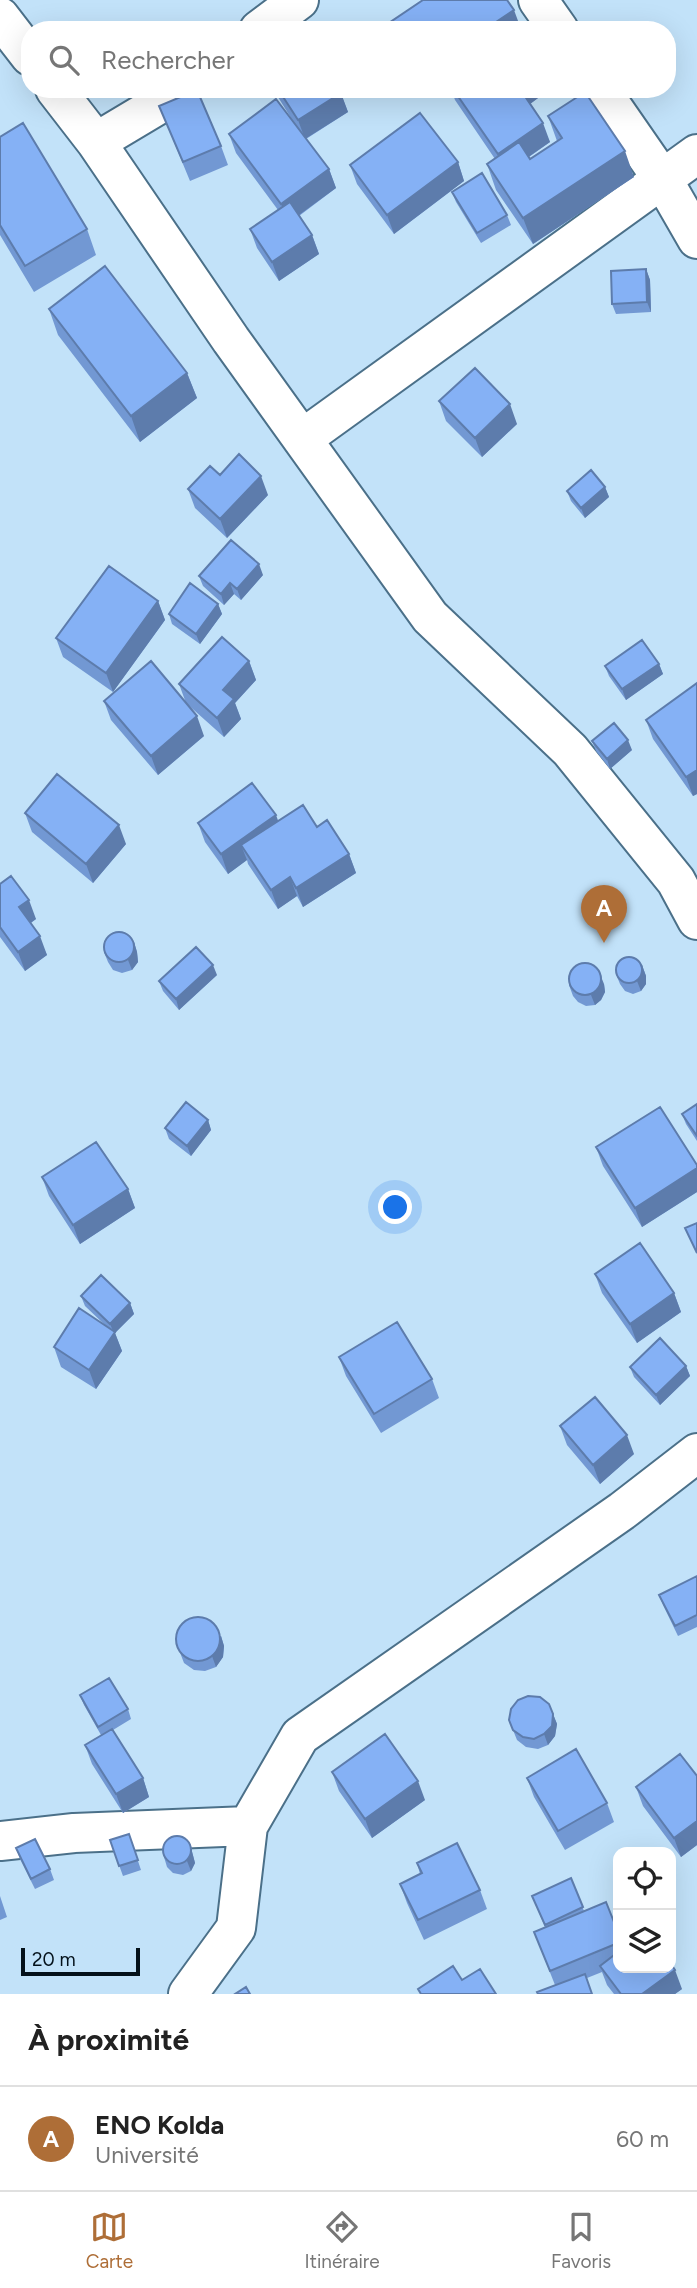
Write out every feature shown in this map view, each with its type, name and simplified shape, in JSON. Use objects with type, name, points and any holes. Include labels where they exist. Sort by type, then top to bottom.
[{"type":"street","points":[[271,21],[299,0]]},
{"type":"street","points":[[538,0],[553,21]]},
{"type":"street","points":[[0,17],[21,44]]},
{"type":"street","points":[[62,98],[96,142],[230,340],[430,617],[570,750],[676,881],[697,920]]},
{"type":"street","points":[[96,142],[168,98]]},
{"type":"street","points":[[606,98],[663,180],[697,239]]},
{"type":"street","points":[[302,439],[697,154]]},
{"type":"street","points":[[188,1994],[236,1928],[248,1826],[300,1736],[622,1511],[697,1453]]},
{"type":"street","points":[[0,1841],[74,1833],[248,1826]]},
{"type":"building","points":[[423,0],[507,0],[514,10],[498,21],[392,21]]},
{"type":"building","points":[[178,98],[200,98],[221,146],[183,162],[159,106]]},
{"type":"building","points":[[284,98],[333,98],[298,120]]},
{"type":"building","points":[[459,98],[526,98],[543,123],[498,154]]},
{"type":"building","points":[[576,98],[589,98],[625,151],[523,218],[487,164],[519,142],[530,159],[562,138],[548,116]]},
{"type":"building","points":[[276,99],[329,169],[281,204],[229,134]]},
{"type":"building","points":[[420,113],[458,162],[387,215],[350,165]]},
{"type":"building","points":[[23,123],[87,229],[25,266],[0,225],[0,137]]},
{"type":"building","points":[[482,173],[507,215],[477,233],[452,192]]},
{"type":"building","points":[[290,202],[312,235],[272,262],[250,229]]},
{"type":"building","points":[[105,266],[187,373],[131,416],[49,309]]},
{"type":"building","points":[[646,269],[647,302],[612,304],[611,271]]},
{"type":"building","points":[[475,368],[510,404],[475,438],[439,401]]},
{"type":"building","points":[[239,454],[261,476],[220,519],[188,489],[210,466],[220,475]]},
{"type":"building","points":[[591,470],[605,487],[581,508],[567,491]]},
{"type":"building","points":[[231,540],[259,564],[237,589],[230,583],[221,594],[199,576]]},
{"type":"building","points":[[109,566],[158,601],[106,673],[56,638]]},
{"type":"building","points":[[190,583],[218,604],[196,634],[169,614]]},
{"type":"building","points":[[222,637],[249,661],[223,690],[234,699],[217,718],[179,684]]},
{"type":"building","points":[[642,640],[659,664],[622,689],[605,666]]},
{"type":"building","points":[[151,661],[197,716],[151,756],[104,701]]},
{"type":"building","points":[[697,683],[697,770],[686,777],[646,720]]},
{"type":"building","points":[[614,723],[628,740],[607,759],[592,741]]},
{"type":"building","points":[[57,774],[119,825],[86,864],[25,813]]},
{"type":"building","points":[[252,783],[276,815],[221,854],[198,823]]},
{"type":"building","points":[[303,805],[317,827],[327,820],[349,854],[296,888],[290,877],[271,890],[241,845]]},
{"type":"building","points":[[11,876],[29,900],[19,907],[40,936],[18,952],[0,927],[0,884]]},
{"type":"building","points":[[119,932],[130,936],[134,947],[130,958],[119,962],[108,958],[104,947],[108,936]]},
{"type":"building","points":[[196,947],[213,965],[176,999],[159,981]]},
{"type":"building","points":[[629,957],[638,961],[642,970],[638,979],[629,983],[620,979],[616,970],[620,961]]},
{"type":"building","points":[[585,963],[596,968],[601,979],[596,990],[585,995],[574,990],[569,979],[574,968]]},
{"type":"building","points":[[186,1102],[208,1120],[187,1146],[165,1128]]},
{"type":"building","points":[[697,1104],[697,1136],[682,1114]]},
{"type":"building","points":[[660,1107],[697,1168],[635,1208],[596,1147]]},
{"type":"building","points":[[96,1142],[128,1189],[73,1225],[42,1177]]},
{"type":"building","points":[[697,1223],[697,1253],[685,1228]]},
{"type":"building","points":[[640,1243],[674,1293],[630,1324],[595,1274]]},
{"type":"building","points":[[101,1275],[130,1303],[110,1324],[81,1296]]},
{"type":"building","points":[[79,1308],[115,1332],[89,1370],[54,1347]]},
{"type":"building","points":[[397,1322],[432,1379],[374,1414],[339,1357]]},
{"type":"building","points":[[660,1338],[686,1366],[656,1395],[630,1367]]},
{"type":"building","points":[[595,1397],[627,1435],[593,1465],[560,1426]]},
{"type":"building","points":[[697,1576],[697,1615],[675,1626],[659,1595]]},
{"type":"building","points":[[198,1617],[214,1623],[220,1639],[214,1655],[198,1661],[182,1655],[176,1639],[182,1623]]},
{"type":"building","points":[[109,1678],[128,1709],[98,1727],[80,1695]]},
{"type":"building","points":[[528,1696],[540,1697],[549,1704],[553,1714],[552,1726],[534,1739],[523,1737],[513,1730],[509,1720],[511,1709],[518,1700]]},
{"type":"building","points":[[112,1729],[143,1778],[116,1794],[85,1745]]},
{"type":"building","points":[[385,1734],[418,1781],[365,1819],[332,1772]]},
{"type":"building","points":[[576,1749],[607,1803],[558,1831],[527,1778]]},
{"type":"building","points":[[680,1754],[697,1776],[697,1821],[674,1838],[636,1787]]},
{"type":"building","points":[[129,1834],[138,1860],[119,1866],[110,1840]]},
{"type":"building","points":[[177,1836],[187,1840],[191,1850],[187,1860],[177,1864],[167,1860],[163,1850],[167,1840]]},
{"type":"building","points":[[35,1839],[50,1869],[31,1879],[16,1848]]},
{"type":"building","points":[[457,1843],[480,1890],[418,1920],[400,1884],[422,1873],[417,1863]]},
{"type":"building","points":[[571,1878],[583,1907],[545,1925],[532,1896]]},
{"type":"building","points":[[606,1902],[613,1920],[613,1945],[550,1971],[534,1932]]},
{"type":"building","points":[[613,1956],[613,1973],[671,1973],[642,1994],[621,1994],[600,1966]]},
{"type":"building","points":[[453,1966],[462,1980],[480,1969],[496,1994],[421,1994],[418,1989]]},
{"type":"building","points":[[585,1974],[592,1994],[537,1992]]},
{"type":"building","points":[[246,1987],[250,1994],[235,1994]]},
{"type":"place","name":"ENO Kolda","points":[[604,943]]}]
